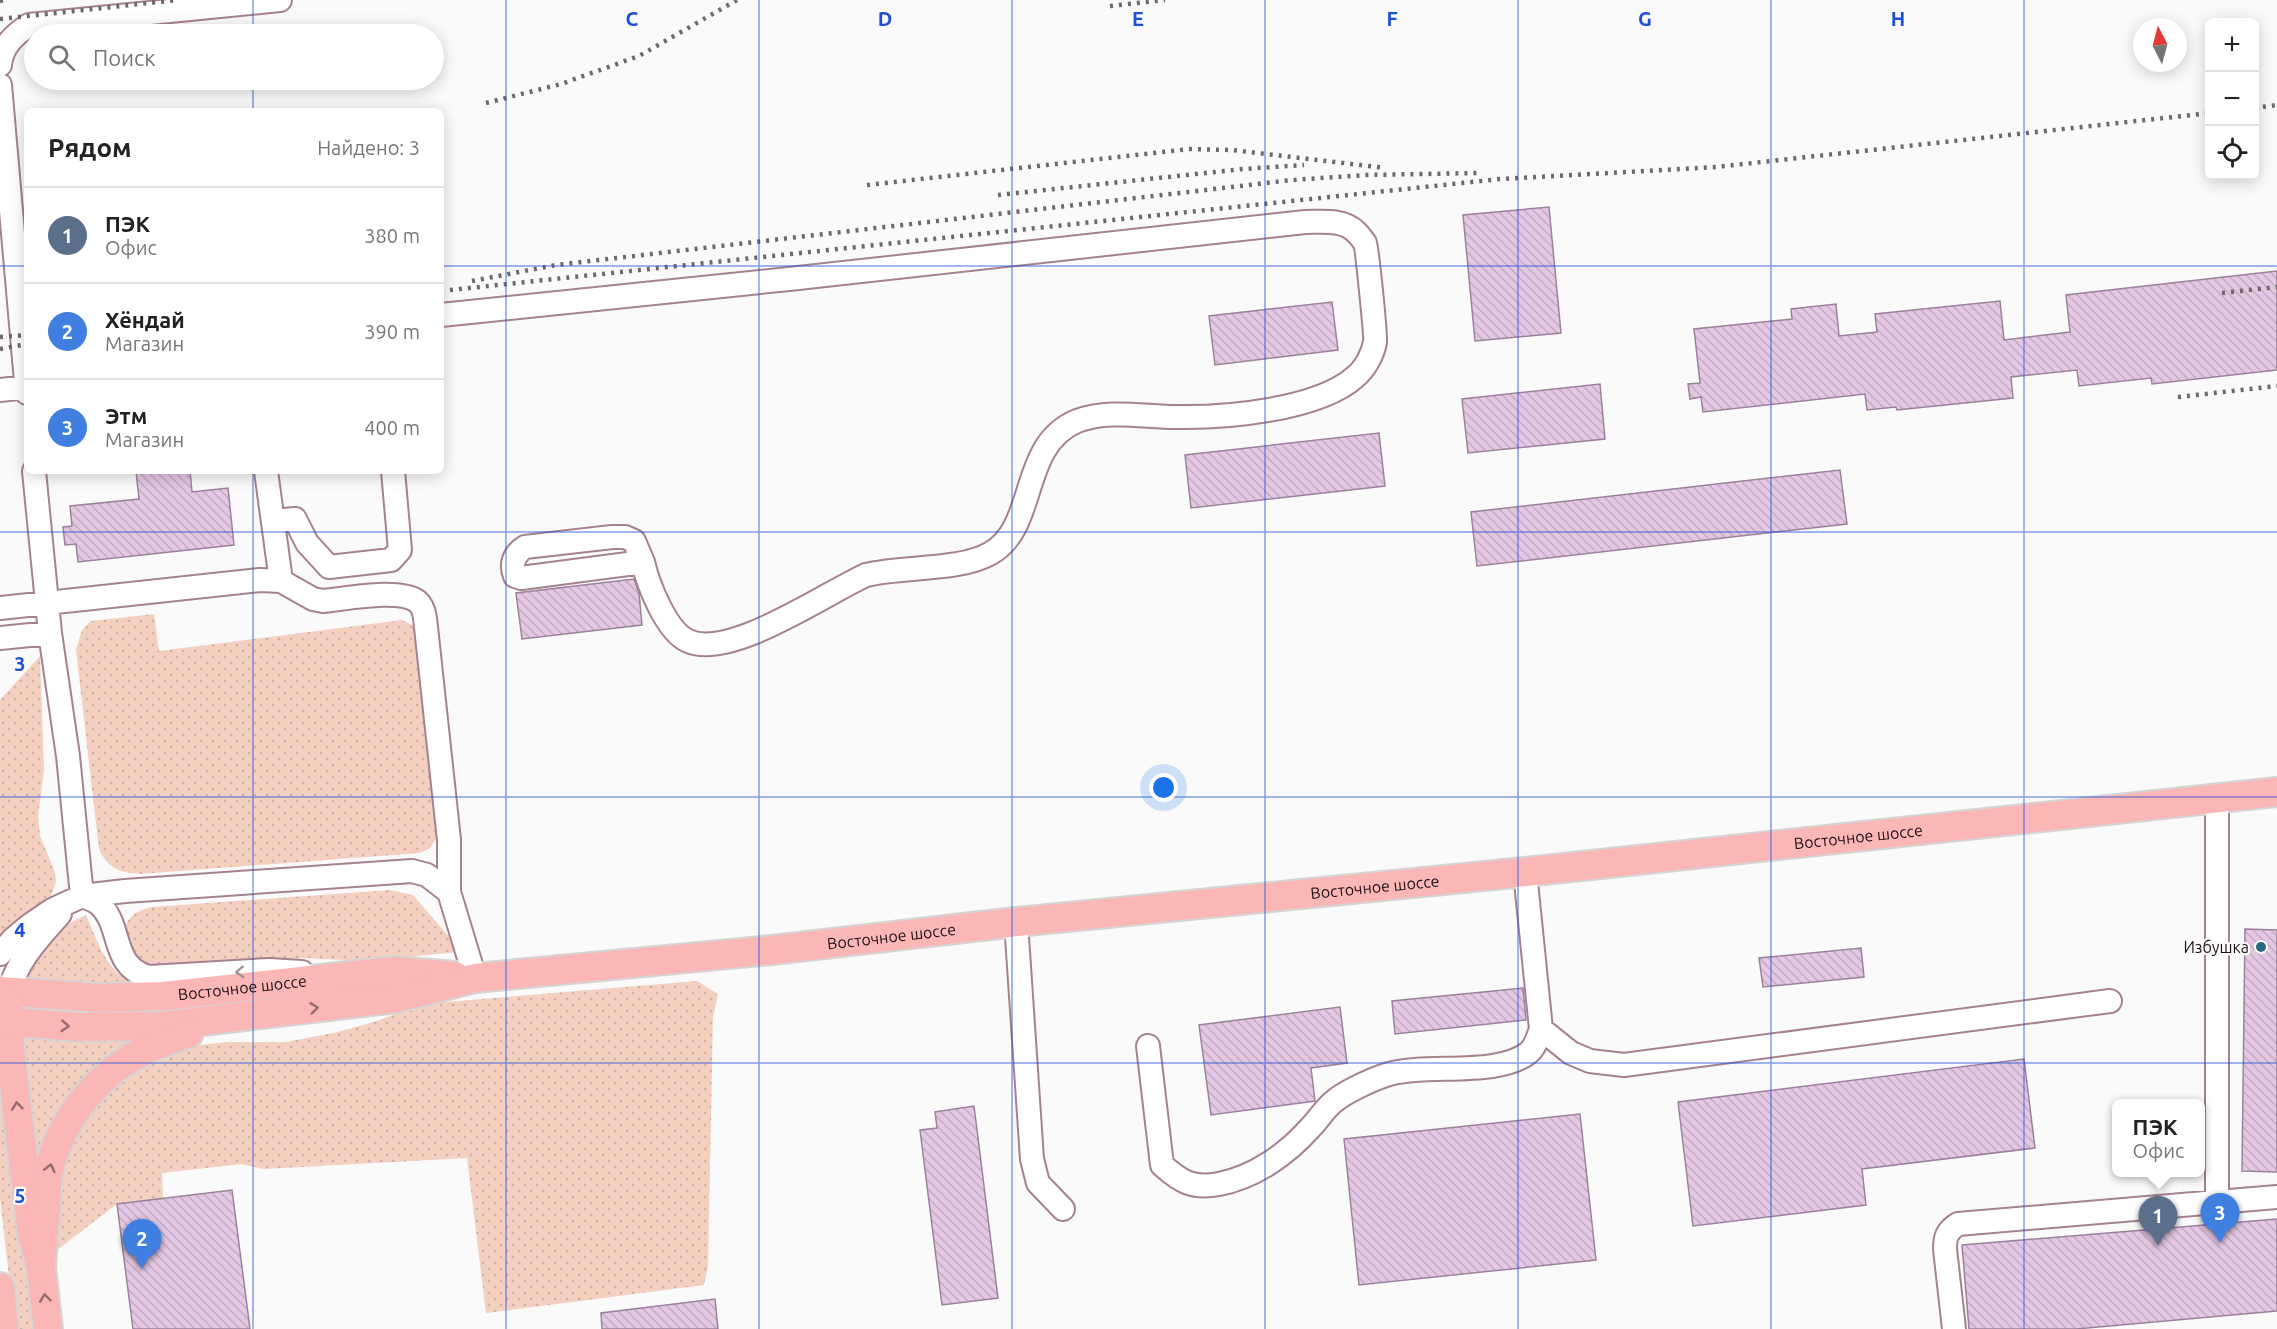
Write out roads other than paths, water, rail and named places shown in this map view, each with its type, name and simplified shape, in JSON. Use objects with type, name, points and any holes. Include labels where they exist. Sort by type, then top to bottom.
[{"type":"main road","name":"Восточное шоссе","points":[[235,1018],[397,998],[475,978],[772,950],[1016,922],[1525,872],[2277,792]]},
{"type":"main road","name":"Восточное шоссе","points":[[5,992],[98,998],[163,996],[394,971],[475,978]]},
{"type":"main road","points":[[5,992],[3,1021],[32,1234],[41,1268],[48,1329]]},
{"type":"main road","points":[[3,1021],[78,1027],[115,1027],[161,1026],[235,1018]]},
{"type":"main road","points":[[41,1268],[48,1173],[56,1147],[74,1112],[95,1087],[115,1069],[136,1055],[156,1045],[235,1018]]},
{"type":"main road","points":[[0,1290],[4,1329]]},
{"type":"lane","points":[[39,24],[280,0]]},
{"type":"lane","points":[[0,65],[4,40],[24,29]]},
{"type":"lane","points":[[0,85],[24,353]]},
{"type":"lane","points":[[444,315],[1305,222],[1329,221],[1347,225],[1365,243],[1375,341],[1368,361],[1356,377],[1320,397],[1261,411],[1222,416],[1101,415],[1077,422],[1048,444],[1037,465],[1016,524],[1005,543],[976,561],[882,571],[866,575],[749,636],[723,643],[688,641],[673,627],[651,590],[643,562],[633,541],[625,537],[525,547],[518,552],[513,569],[515,576],[521,578],[643,562]]},
{"type":"lane","points":[[0,390],[24,376]]},
{"type":"lane","points":[[5,992],[29,951],[75,900],[68,756],[50,633],[34,474]]},
{"type":"lane","points":[[266,474],[281,581]]},
{"type":"lane","points":[[273,521],[295,519],[307,543],[329,567],[391,560],[400,550],[393,474]]},
{"type":"lane","points":[[0,608],[260,580],[281,581],[313,599],[323,601],[387,595],[417,601],[424,609],[449,840],[449,892],[475,978]]},
{"type":"lane","points":[[0,638],[50,633]]},
{"type":"lane","points":[[2217,799],[2217,1202]]},
{"type":"lane","points":[[0,953],[30,925],[52,910],[75,900],[125,891],[412,871],[427,875],[449,892]]},
{"type":"lane","points":[[1148,1046],[1162,1165],[1175,1176],[1193,1186],[1219,1184],[1252,1173],[1280,1157],[1310,1129],[1332,1102],[1389,1074],[1497,1064],[1516,1060],[1530,1052],[1541,1029],[1525,872]]},
{"type":"lane","points":[[75,900],[97,902],[104,909],[125,960],[136,974],[149,977],[269,970],[361,975]]},
{"type":"lane","points":[[1016,922],[1032,1159],[1038,1183],[1063,1209]]},
{"type":"lane","points":[[1541,1029],[1571,1053],[1590,1061],[1624,1065],[2110,1001]]},
{"type":"lane","points":[[1954,1329],[1945,1238],[1950,1229],[1958,1224],[2277,1197]]},
{"type":"railway","points":[[0,1],[7,0]]},
{"type":"railway","points":[[0,19],[177,0]]},
{"type":"railway","points":[[486,103],[561,84],[639,56],[737,0]]},
{"type":"railway","points":[[1110,6],[1165,0]]},
{"type":"railway","points":[[2259,107],[2277,105]]},
{"type":"railway","points":[[444,291],[1500,179],[1716,167],[2205,114]]},
{"type":"railway","points":[[867,185],[1189,149],[1232,150],[1386,168]]},
{"type":"railway","points":[[998,195],[1243,169],[1304,165]]},
{"type":"railway","points":[[472,281],[556,265],[1292,180],[1366,175],[1479,173]]},
{"type":"railway","points":[[2222,293],[2277,287]]},
{"type":"railway","points":[[0,337],[24,335]]},
{"type":"railway","points":[[0,349],[24,345]]},
{"type":"railway","points":[[2178,397],[2277,386]]},
{"type":"place","name":"Избушка","points":[[2261,947]]},
{"type":"place","name":"Этм","points":[[2220,1243]]},
{"type":"place","name":"ПЭК","points":[[2158,1246]]},
{"type":"place","name":"Хёндай","points":[[142,1269]]}]
